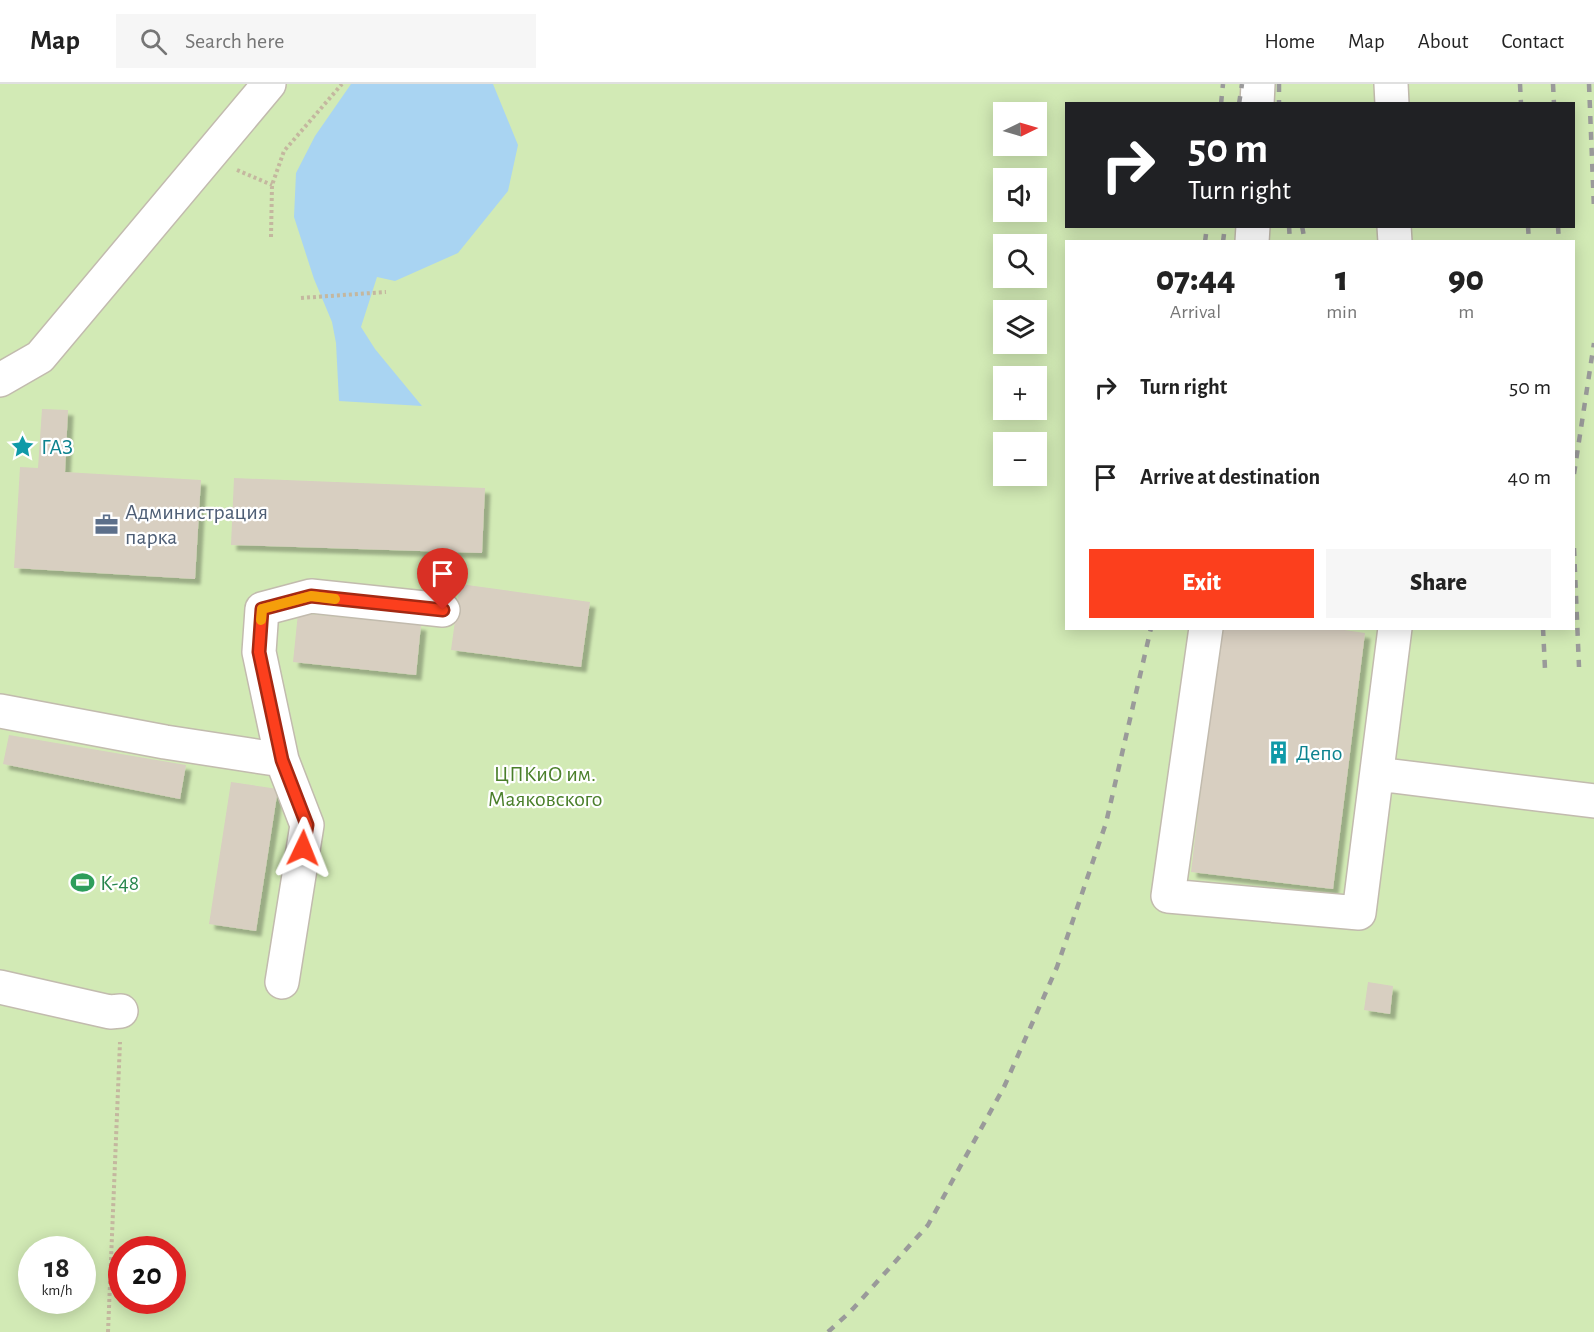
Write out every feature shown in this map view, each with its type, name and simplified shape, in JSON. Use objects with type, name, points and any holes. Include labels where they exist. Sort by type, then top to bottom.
[{"type":"street","points":[[0,380],[40,357],[269,84]]},
{"type":"street","points":[[1257,102],[1258,84]]},
{"type":"street","points":[[1391,84],[1392,102]]},
{"type":"street","points":[[282,982],[307,825],[282,760],[259,652],[262,609],[311,596],[443,610]]},
{"type":"street","points":[[1206,630],[1168,896],[1359,913],[1395,630]]},
{"type":"street","points":[[0,711],[165,742],[282,760]]},
{"type":"street","points":[[1377,774],[1594,801]]},
{"type":"street","points":[[0,987],[110,1012],[121,1011]]},
{"type":"path","points":[[271,237],[272,185],[284,151],[342,84]]},
{"type":"path","points":[[301,298],[386,292]]},
{"type":"path","points":[[108,1332],[121,1011]]},
{"type":"green space","name":"ЦПКиО им. Маяковского","points":[[0,84],[1594,84],[1594,1332],[0,1332]]},
{"type":"water","points":[[351,84],[493,84],[518,145],[508,191],[458,253],[395,281],[377,277],[361,327],[375,349],[422,406],[339,401],[336,343],[332,322],[314,279],[294,217],[296,173],[315,136]]},
{"type":"building","name":"Администрация парка","points":[[42,409],[68,410],[65,472],[201,480],[195,579],[14,568],[20,467],[38,468]]},
{"type":"building","points":[[234,478],[485,488],[482,553],[231,545]]},
{"type":"building","points":[[460,584],[590,602],[581,667],[451,650]]},
{"type":"building","points":[[298,613],[421,625],[416,675],[293,662]]},
{"type":"building","name":"Депо","points":[[1220,630],[1345,630],[1365,633],[1333,889],[1191,872]]},
{"type":"building","points":[[9,735],[186,765],[180,799],[3,764]]},
{"type":"building","points":[[231,782],[278,789],[256,931],[209,924]]},
{"type":"building","points":[[1368,982],[1393,986],[1390,1014],[1364,1010]]},
{"type":"railway","points":[[1221,102],[1223,84]]},
{"type":"railway","points":[[1239,102],[1242,84]]},
{"type":"railway","points":[[1279,84],[1279,102]]},
{"type":"railway","points":[[1520,84],[1521,102]]},
{"type":"railway","points":[[1553,84],[1554,102]]},
{"type":"railway","points":[[1589,84],[1594,209]]},
{"type":"railway","points":[[1205,240],[1207,228]]},
{"type":"railway","points":[[1223,240],[1225,228]]},
{"type":"railway","points":[[1289,228],[1290,240]]},
{"type":"railway","points":[[1302,228],[1305,240]]},
{"type":"railway","points":[[1528,228],[1529,240]]},
{"type":"railway","points":[[1558,228],[1559,240]]},
{"type":"railway","points":[[1575,467],[1594,343]]},
{"type":"railway","points":[[1575,572],[1579,667]]},
{"type":"railway","points":[[828,1332],[851,1311],[928,1225],[1004,1087],[1057,967],[1106,823],[1151,630]]},
{"type":"railway","points":[[1543,630],[1545,669]]},
{"type":"slow traffic","points":[[261,620],[262,609],[311,596],[335,599]]},
{"type":"place","name":"ГАЗ","points":[[23,446]]},
{"type":"place","name":"Администрация парка","points":[[107,524]]},
{"type":"place","name":"Депо","points":[[1278,752]]},
{"type":"place","name":"К-48","points":[[82,882]]},
{"type":"route","points":[[303,848],[307,825],[282,760],[259,652],[262,609],[311,596],[443,610]]}]
